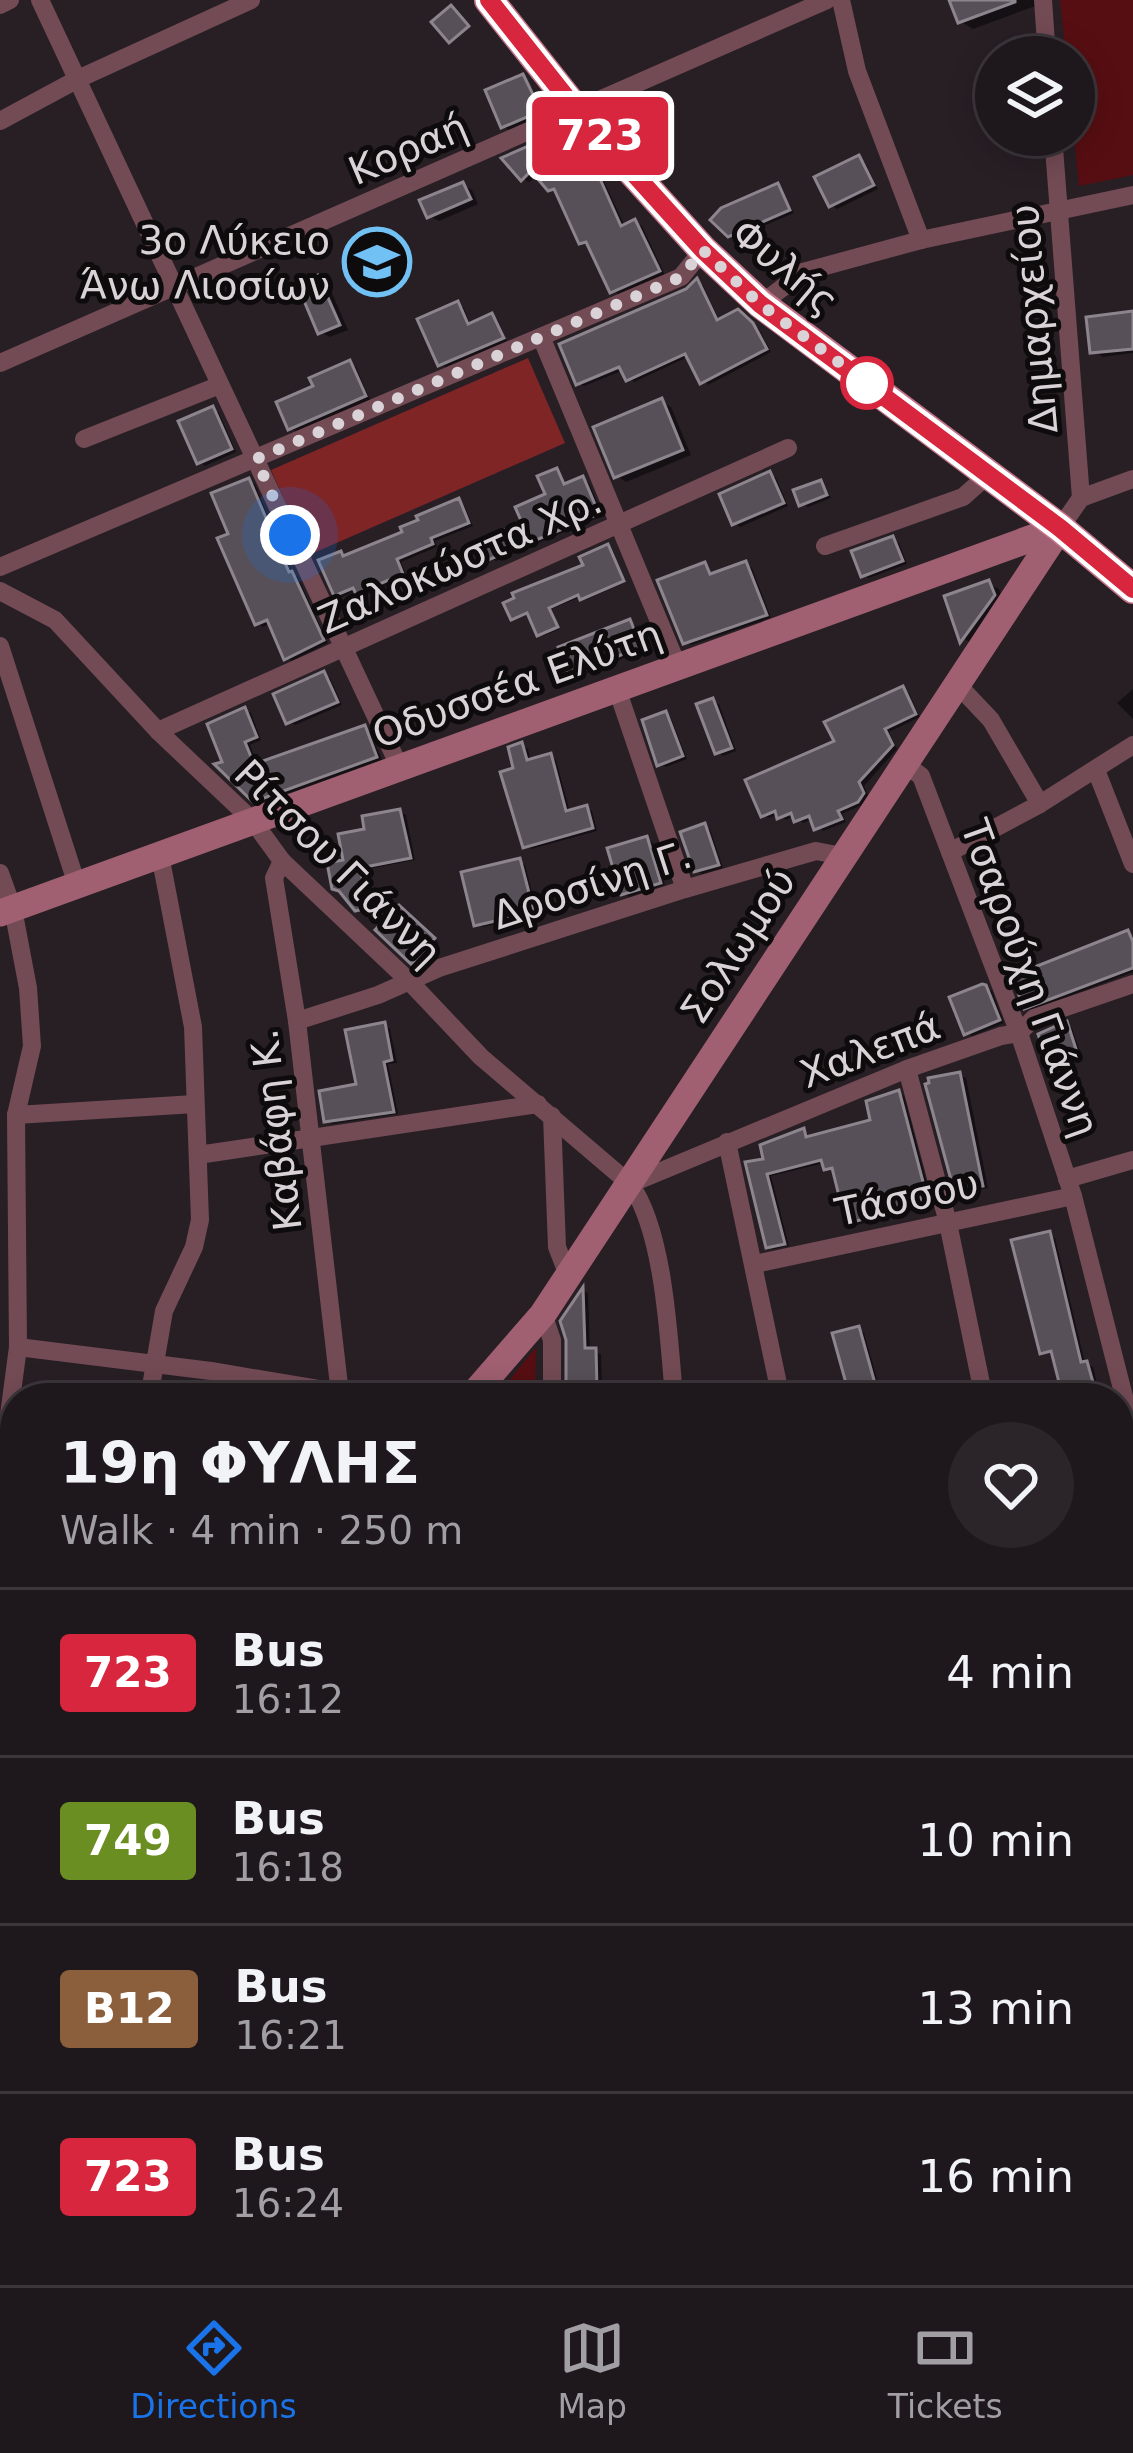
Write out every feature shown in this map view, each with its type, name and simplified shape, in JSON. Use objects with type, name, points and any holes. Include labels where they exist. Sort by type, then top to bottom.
[{"type":"main road","name":"Φυλής","points":[[490,0],[578,112],[703,250],[760,304],[1060,528],[1133,589]]},
{"type":"street","points":[[0,5],[10,0]]},
{"type":"street","points":[[40,0],[400,768]]},
{"type":"street","points":[[0,121],[78,79],[251,0]]},
{"type":"street","name":"Κοραή","points":[[0,363],[827,0]]},
{"type":"street","points":[[841,0],[857,71],[921,240]]},
{"type":"street","points":[[1042,0],[1045,36]]},
{"type":"street","name":"Δημαρχείου","points":[[1054,156],[1081,498]]},
{"type":"street","points":[[760,304],[803,272],[921,240],[1133,195]]},
{"type":"street","points":[[0,567],[681,277],[703,250]]},
{"type":"street","points":[[542,339],[677,667]]},
{"type":"street","points":[[84,439],[220,386]]},
{"type":"street","name":"Ζαλοκώστα Χρ.","points":[[158,731],[788,448]]},
{"type":"street","points":[[825,546],[964,496],[989,474]]},
{"type":"street","points":[[1060,528],[1081,498],[1133,479]]},
{"type":"street","name":"Οδυσσέα Ελύτη","points":[[6,911],[1060,528]]},
{"type":"street","name":"Σολωμού","points":[[483,1383],[543,1314],[1060,528]]},
{"type":"street","name":"Ρίτσου Γιάννη","points":[[0,591],[55,620],[158,731],[254,821],[282,861],[410,981],[481,1057],[630,1184]]},
{"type":"street","points":[[0,646],[77,885]]},
{"type":"street","points":[[957,684],[991,720],[1040,804]]},
{"type":"street","points":[[616,689],[685,889]]},
{"type":"street","points":[[950,852],[1040,804],[1133,745]]},
{"type":"street","name":"Τσαρούχη Γιάννη","points":[[904,763],[921,776],[1019,1033],[1070,1188],[1122,1383]]},
{"type":"street","points":[[1096,770],[1133,864]]},
{"type":"street","name":"Δροσίνη Γ.","points":[[297,1021],[685,889],[816,851],[842,856]]},
{"type":"street","points":[[151,1383],[164,1311],[194,1247],[200,1220],[193,1027],[160,855]]},
{"type":"street","name":"Καβάφη Κ.","points":[[282,861],[274,878],[297,1021],[339,1383]]},
{"type":"street","points":[[0,873],[28,988],[32,1046],[16,1115],[9,1269],[18,1347],[13,1383]]},
{"type":"street","name":"Χαλεπά","points":[[630,1184],[908,1069],[1019,1033],[1034,1018],[1133,984]]},
{"type":"street","points":[[908,1069],[948,1223],[981,1383]]},
{"type":"street","points":[[16,1115],[195,1104]]},
{"type":"street","points":[[198,1155],[545,1110],[557,1247],[568,1275]]},
{"type":"street","points":[[727,1142],[778,1383]]},
{"type":"street","name":"Τάσσου","points":[[754,1264],[948,1223],[1070,1188],[1133,1160]]},
{"type":"street","points":[[630,1184],[644,1202],[667,1312],[673,1383]]},
{"type":"street","points":[[543,1314],[552,1340],[552,1383]]},
{"type":"street","points":[[18,1347],[154,1364],[237,1383]]},
{"type":"shaded area","points":[[1060,0],[1133,0],[1133,175],[1079,186],[1076,156],[1095,156],[1095,36],[1064,36]]},
{"type":"shaded area","points":[[528,358],[565,443],[309,555],[271,470]]},
{"type":"shaded area","points":[[536,1347],[535,1383],[507,1383]]},
{"type":"building","points":[[949,0],[1015,0],[1015,2],[958,23]]},
{"type":"building","points":[[451,5],[469,26],[449,43],[431,22]]},
{"type":"building","points":[[523,74],[541,111],[501,128],[485,90]]},
{"type":"building","points":[[558,133],[597,172],[621,226],[635,219],[660,271],[610,293],[586,242],[579,244],[554,189],[548,191],[531,171],[521,181],[501,158]]},
{"type":"building","points":[[859,155],[874,185],[829,207],[814,177]]},
{"type":"building","points":[[463,182],[471,199],[427,218],[419,200]]},
{"type":"building","points":[[778,183],[790,210],[728,237],[710,220],[721,208]]},
{"type":"building","points":[[318,275],[340,325],[318,334],[297,284]]},
{"type":"building","points":[[697,278],[717,320],[738,309],[753,323],[767,349],[700,384],[685,354],[626,381],[619,367],[576,385],[559,344],[686,289]]},
{"type":"building","points":[[458,301],[468,324],[492,313],[504,338],[438,366],[417,319]]},
{"type":"building","points":[[1133,311],[1133,349],[1090,353],[1086,317]]},
{"type":"building","points":[[350,360],[366,396],[288,430],[276,402],[313,386],[309,378]]},
{"type":"building","points":[[662,398],[683,450],[614,478],[593,427]]},
{"type":"building","points":[[213,406],[232,449],[197,464],[178,421]]},
{"type":"building","points":[[557,468],[564,484],[583,476],[599,514],[488,560],[480,540],[522,523],[515,507],[545,494],[537,476]]},
{"type":"building","points":[[770,471],[784,503],[732,525],[719,494]]},
{"type":"building","points":[[249,478],[324,640],[284,660],[267,620],[255,625],[217,538],[228,534],[211,493]]},
{"type":"building","points":[[821,480],[827,495],[799,506],[793,490]]},
{"type":"building","points":[[459,498],[469,523],[397,559],[403,574],[356,594],[353,588],[334,596],[318,560],[341,551],[343,556],[402,532],[400,527],[418,520],[416,516]]},
{"type":"building","points":[[893,536],[903,561],[861,577],[851,551]]},
{"type":"building","points":[[608,544],[624,581],[549,608],[558,627],[537,636],[527,613],[511,620],[503,603],[514,598],[512,593],[583,565],[579,557]]},
{"type":"building","points":[[746,561],[767,615],[683,644],[657,580],[705,562],[710,574]]},
{"type":"building","points":[[989,580],[995,595],[960,643],[944,596]]},
{"type":"building","points":[[630,619],[641,647],[569,676],[558,647]]},
{"type":"building","points":[[324,671],[338,702],[286,724],[273,694]]},
{"type":"building","points":[[903,686],[916,714],[885,729],[893,745],[859,782],[864,793],[858,802],[838,811],[842,819],[814,830],[809,816],[794,822],[791,813],[777,819],[775,811],[761,817],[745,780],[834,741],[824,722]]},
{"type":"building","points":[[713,698],[732,748],[715,754],[696,704]]},
{"type":"building","points":[[245,707],[257,737],[245,742],[254,764],[365,725],[377,757],[253,802],[214,764],[222,762],[207,724]]},
{"type":"building","points":[[666,711],[683,756],[657,766],[642,720]]},
{"type":"building","points":[[522,742],[527,760],[551,753],[566,811],[587,805],[593,828],[523,848],[500,772],[513,768],[508,747]]},
{"type":"building","points":[[400,809],[411,858],[360,868],[368,908],[355,911],[332,889],[327,863],[343,860],[338,834],[364,829],[362,816]]},
{"type":"building","points":[[705,823],[719,865],[694,872],[680,832]]},
{"type":"building","points":[[647,836],[661,883],[621,895],[607,848]]},
{"type":"building","points":[[520,858],[534,912],[474,926],[461,872]]},
{"type":"building","points":[[399,905],[435,938],[411,964],[375,930]]},
{"type":"building","points":[[1128,930],[1133,968],[1024,1009],[1012,976]]},
{"type":"building","points":[[982,984],[1000,1020],[964,1035],[949,997]]},
{"type":"building","points":[[1067,1021],[1076,1049],[1046,1059],[1038,1034]]},
{"type":"building","points":[[385,1022],[392,1060],[384,1062],[394,1112],[324,1122],[319,1091],[356,1084],[345,1030]]},
{"type":"building","points":[[960,1072],[983,1186],[954,1191],[925,1084],[928,1078]]},
{"type":"building","points":[[899,1090],[927,1197],[921,1198],[922,1203],[846,1224],[832,1168],[824,1170],[821,1160],[767,1174],[785,1244],[766,1248],[745,1162],[763,1159],[760,1145],[804,1128],[806,1137],[870,1120],[866,1101]]},
{"type":"building","points":[[1050,1231],[1081,1362],[1087,1361],[1093,1383],[1059,1383],[1051,1351],[1040,1354],[1011,1240]]},
{"type":"building","points":[[583,1287],[585,1348],[596,1348],[597,1383],[566,1383],[566,1340],[560,1321]]},
{"type":"building","points":[[859,1326],[875,1383],[846,1383],[832,1333]]},
{"type":"bus line","name":"723","points":[[489,0],[578,112],[703,250],[760,304],[1060,528],[1133,589]]},
{"type":"place","name":"3ο Λύκειο Άνω Λιοσίων","points":[[377,262]]},
{"type":"route","points":[[290,535],[256,459],[681,277],[703,250],[760,304],[867,383]]}]
